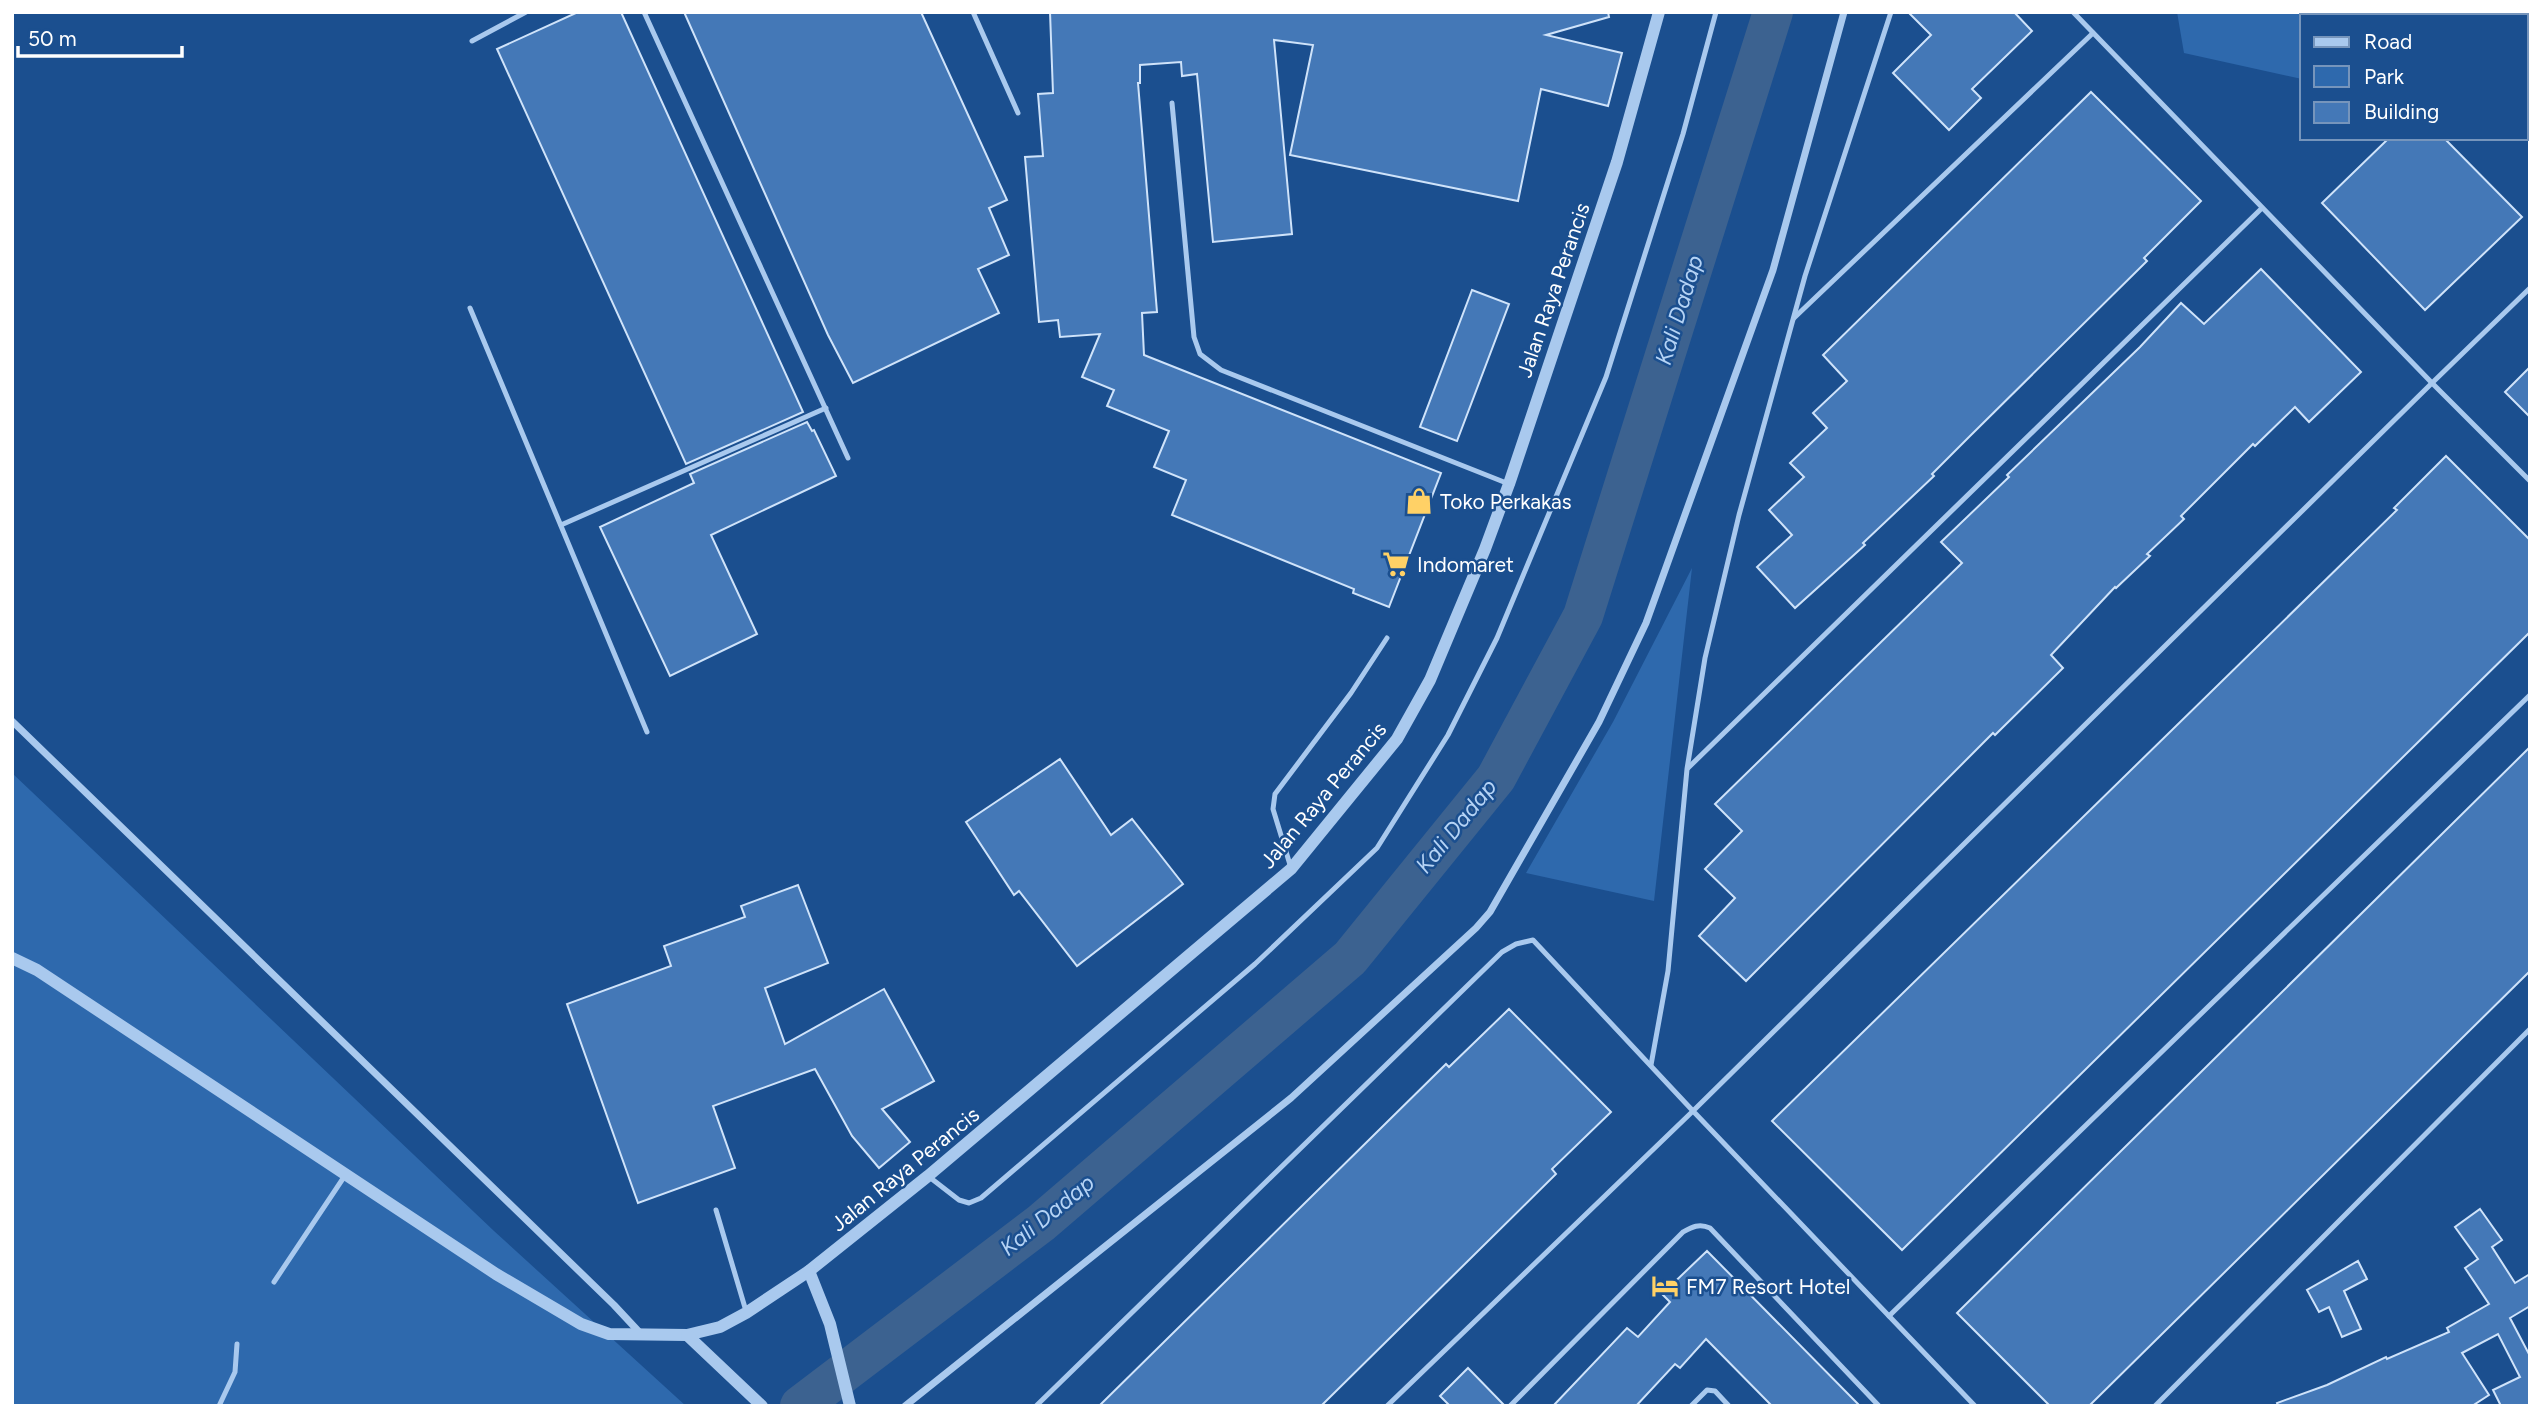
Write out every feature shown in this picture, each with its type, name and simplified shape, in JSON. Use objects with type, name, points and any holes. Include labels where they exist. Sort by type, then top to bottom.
[{"type":"street","name":"Jalan Raya Perancis","points":[[12,958],[37,970],[496,1274],[581,1324],[609,1334],[687,1335],[720,1327],[746,1313],[809,1270],[928,1176],[1292,869],[1397,739],[1430,680],[1509,484],[1617,162],[1659,12]]},
{"type":"street","points":[[905,1406],[1291,1098],[1476,928],[1490,912],[1599,722],[1646,623],[1773,270],[1844,12]]},
{"type":"street","points":[[12,721],[605,1296],[642,1336]]},
{"type":"street","points":[[809,1270],[830,1324],[850,1406]]},
{"type":"street","points":[[687,1335],[762,1406]]},
{"type":"lane","points":[[471,41],[526,12]]},
{"type":"lane","points":[[644,12],[848,458]]},
{"type":"lane","points":[[973,12],[1018,113]]},
{"type":"lane","points":[[928,1176],[959,1200],[969,1203],[981,1198],[1255,964],[1377,848],[1448,735],[1497,638],[1606,377],[1683,134],[1716,12]]},
{"type":"lane","points":[[1651,1065],[1668,971],[1687,769],[1705,658],[1729,554],[1805,276],[1891,12]]},
{"type":"lane","points":[[2073,12],[2530,481]]},
{"type":"lane","points":[[1794,318],[2093,33]]},
{"type":"lane","points":[[1172,103],[1194,337],[1200,354],[1221,370],[1509,484]]},
{"type":"lane","points":[[1687,769],[2262,208]]},
{"type":"lane","points":[[1387,1406],[1693,1111],[2530,288]]},
{"type":"lane","points":[[470,308],[647,732]]},
{"type":"lane","points":[[561,526],[826,408]]},
{"type":"lane","points":[[1292,869],[1273,809],[1275,794],[1351,693],[1387,638]]},
{"type":"lane","points":[[1889,1316],[2530,695]]},
{"type":"lane","points":[[1036,1406],[1502,952],[1516,944],[1533,940],[1975,1406]]},
{"type":"lane","points":[[2155,1406],[2530,1029]]},
{"type":"lane","points":[[275,1282],[346,1174]]},
{"type":"lane","points":[[716,1210],[746,1313]]},
{"type":"lane","points":[[1510,1406],[1683,1232],[1703,1225],[1710,1228],[1878,1406]]},
{"type":"lane","points":[[219,1406],[234,1372],[237,1344]]},
{"type":"lane","points":[[1692,1406],[1707,1390],[1715,1391],[1729,1406]]},
{"type":"green space","points":[[2177,12],[2530,12],[2530,129],[2528,14],[2300,14],[2300,79],[2184,53]]},
{"type":"green space","points":[[1692,568],[1654,901],[1526,873],[1613,722]]},
{"type":"green space","points":[[12,773],[494,1231],[686,1406],[12,1406]]},
{"type":"building","points":[[578,12],[621,12],[803,412],[686,464],[497,49]]},
{"type":"building","points":[[684,12],[921,12],[1007,200],[989,208],[1009,255],[978,269],[999,313],[853,383],[828,335]]},
{"type":"building","points":[[1050,12],[1608,12],[1609,17],[1546,35],[1622,53],[1608,106],[1541,89],[1518,201],[1290,155],[1313,45],[1274,40],[1292,234],[1213,242],[1197,74],[1182,76],[1181,62],[1140,65],[1138,83],[1157,312],[1142,313],[1144,355],[1441,473],[1389,607],[1353,593],[1354,589],[1172,515],[1186,480],[1154,467],[1169,431],[1107,406],[1114,390],[1082,377],[1100,334],[1060,337],[1058,320],[1039,322],[1025,157],[1043,156],[1038,94],[1053,93]]},
{"type":"building","points":[[1908,12],[2014,12],[2032,31],[1972,89],[1981,98],[1949,130],[1893,73],[1931,35]]},
{"type":"building","points":[[2091,92],[2201,201],[2144,258],[2147,261],[1932,474],[1934,476],[1863,543],[1865,545],[1795,608],[1757,567],[1792,535],[1769,510],[1804,477],[1790,463],[1827,428],[1813,413],[1847,381],[1823,355]]},
{"type":"building","points":[[2387,140],[2446,140],[2522,217],[2425,310],[2322,203]]},
{"type":"building","points":[[2261,269],[2361,372],[2309,422],[2295,407],[2255,446],[2253,444],[2181,516],[2184,519],[2147,554],[2150,556],[2115,587],[2051,655],[2063,668],[1995,735],[1993,733],[1746,981],[1699,936],[1735,898],[1705,869],[1742,831],[1715,804],[1962,563],[1941,542],[2140,347],[2181,303],[2204,324]]},
{"type":"building","points":[[1472,290],[1509,304],[1457,441],[1420,427]]},
{"type":"building","points":[[2530,367],[2530,417],[2505,392]]},
{"type":"building","points":[[807,422],[812,431],[814,430],[836,476],[711,535],[757,634],[670,676],[600,527],[694,483],[690,474]]},
{"type":"building","points":[[2446,456],[2530,540],[2530,632],[1902,1250],[1772,1121],[2397,510],[2394,508]]},
{"type":"building","points":[[2530,747],[2530,971],[2089,1406],[2050,1406],[1957,1313]]},
{"type":"building","points":[[1060,759],[1111,835],[1132,819],[1183,884],[1077,966],[1019,891],[1014,895],[966,822]]},
{"type":"building","points":[[798,885],[828,963],[765,988],[785,1044],[884,989],[934,1081],[882,1109],[910,1142],[879,1168],[852,1136],[815,1069],[713,1106],[735,1168],[638,1203],[567,1004],[671,966],[664,946],[745,917],[741,906]]},
{"type":"building","points":[[1509,1009],[1611,1112],[1552,1169],[1556,1174],[1321,1406],[1099,1406],[1446,1064],[1449,1067]]},
{"type":"building","points":[[2480,1209],[2502,1240],[2492,1247],[2515,1283],[2530,1274],[2530,1306],[2510,1318],[2530,1356],[2530,1406],[2501,1406],[2493,1390],[2520,1377],[2498,1334],[2462,1353],[2489,1395],[2472,1406],[2278,1406],[2277,1403],[2327,1385],[2386,1357],[2387,1359],[2449,1332],[2447,1328],[2489,1304],[2465,1268],[2478,1259],[2455,1227]]},
{"type":"building","points":[[1707,1251],[1860,1406],[1772,1406],[1706,1339],[1680,1368],[1675,1364],[1636,1406],[1553,1406],[1627,1328],[1638,1337],[1670,1302],[1662,1294]]},
{"type":"building","points":[[2358,1261],[2367,1279],[2344,1291],[2361,1329],[2342,1337],[2329,1307],[2319,1312],[2307,1290]]},
{"type":"building","points":[[1468,1368],[1505,1406],[1450,1406],[1440,1396]]},
{"type":"waterway","name":"Kali Dadap","points":[[800,1406],[1041,1223],[1350,958],[1496,778],[1583,616],[1773,12]]},
{"type":"place","name":"Toko Perkakas","points":[[1419,501]]},
{"type":"place","name":"Indomaret","points":[[1396,564]]},
{"type":"place","name":"FM7 Resort Hotel","points":[[1665,1286]]}]
